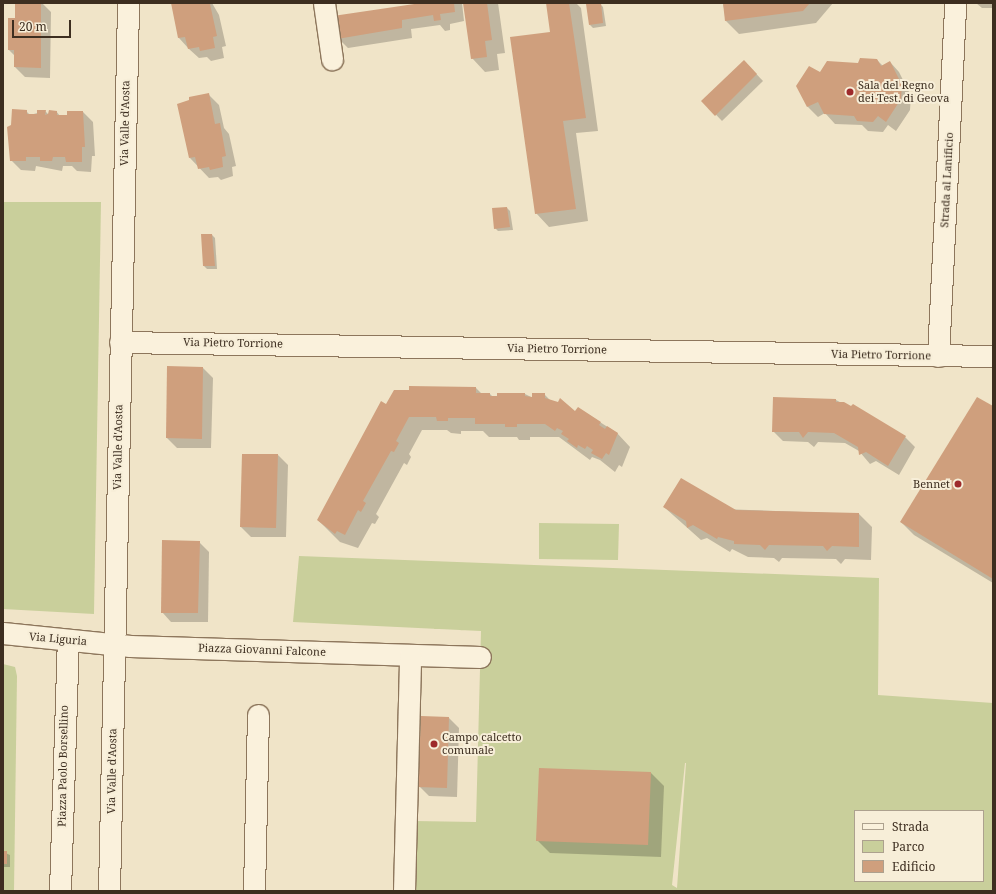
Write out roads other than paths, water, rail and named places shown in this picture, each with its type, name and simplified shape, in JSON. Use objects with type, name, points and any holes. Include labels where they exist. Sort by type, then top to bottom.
[{"type":"street","name":"Via Valle d'Aosta","points":[[109,891],[128,3]]},
{"type":"street","points":[[324,3],[332,59]]},
{"type":"street","name":"Strada al Lanificio","points":[[938,356],[955,3]]},
{"type":"street","name":"Via Pietro Torrione","points":[[120,342],[993,356]]},
{"type":"street","name":"Via Liguria","points":[[3,633],[68,641],[114,643]]},
{"type":"street","name":"Piazza Paolo Borsellino","points":[[60,891],[68,641]]},
{"type":"street","name":"Piazza Giovanni Falcone","points":[[114,643],[130,646],[480,657]]},
{"type":"street","points":[[404,891],[410,655]]},
{"type":"street","points":[[254,891],[258,715]]},
{"type":"place","name":"Sala del Regno dei Test. di Geova","points":[[850,92]]},
{"type":"place","name":"Bennet","points":[[958,484]]},
{"type":"place","name":"Campo calcetto comunale","points":[[434,744]]}]
